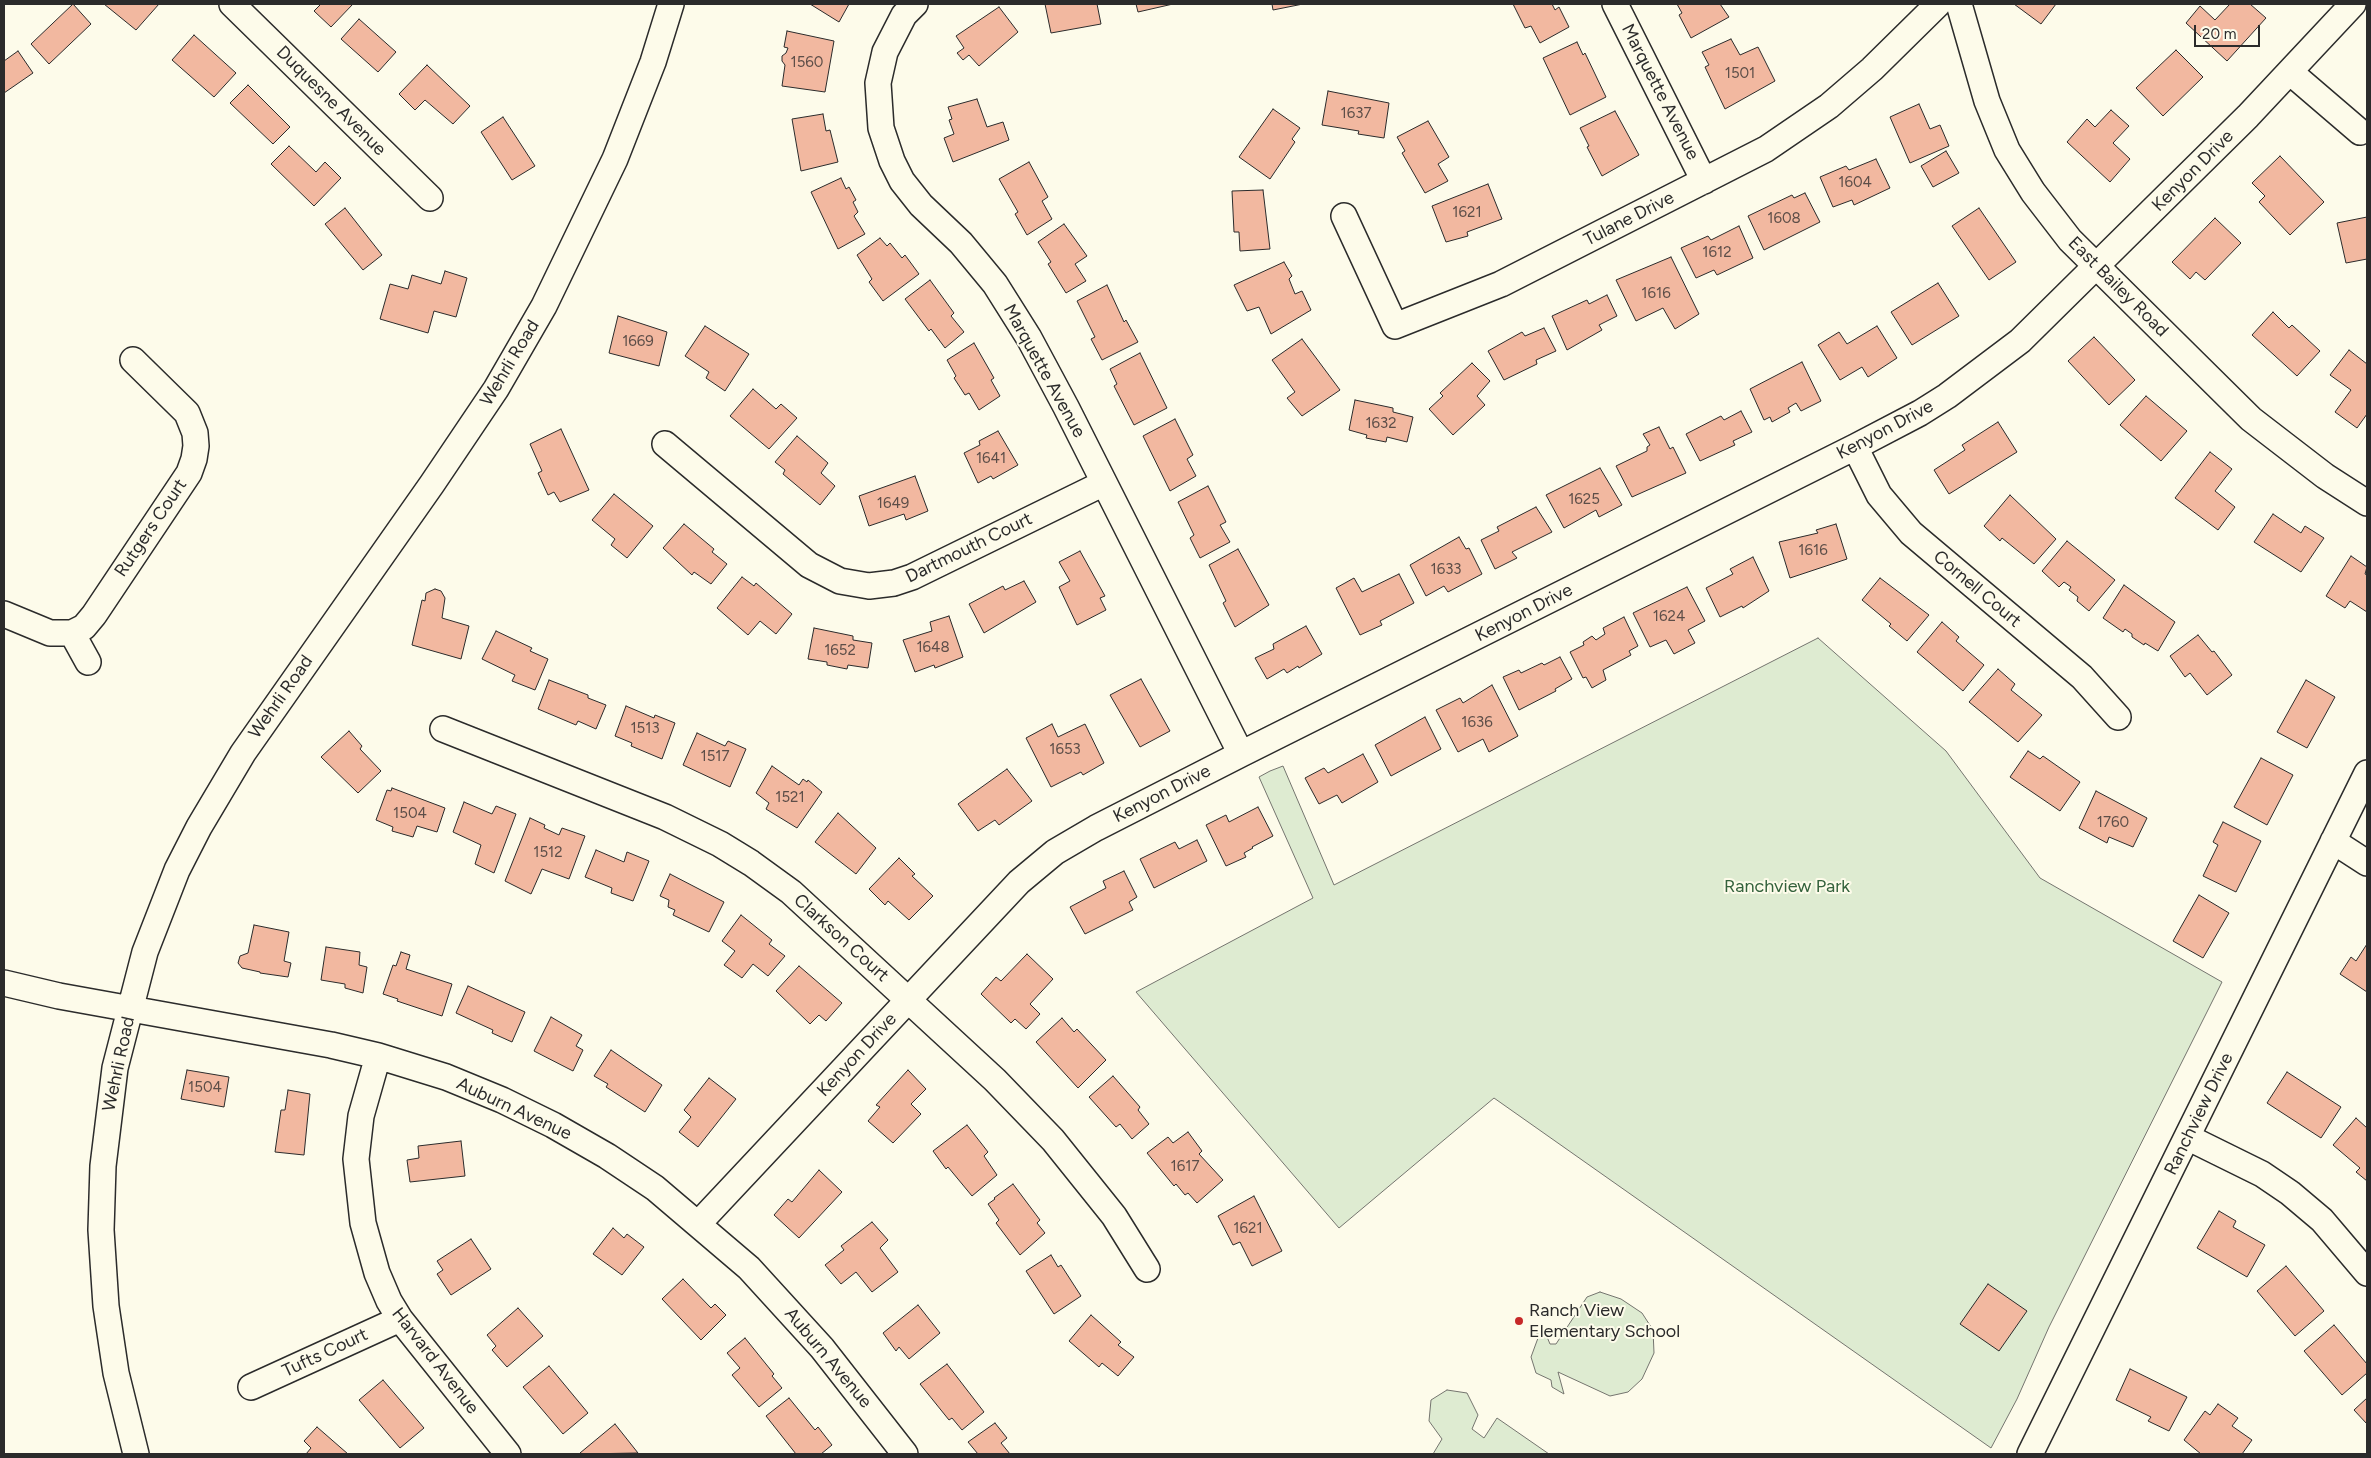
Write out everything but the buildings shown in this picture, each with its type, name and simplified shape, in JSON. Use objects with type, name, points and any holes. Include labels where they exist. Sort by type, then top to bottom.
[{"type":"street","name":"Duquesne Avenue","points":[[232,4],[430,198]]},
{"type":"street","name":"Wehrli Road","points":[[136,1454],[116,1374],[106,1306],[101,1230],[106,1125],[115,1068],[145,952],[177,870],[199,827],[243,753],[432,484],[496,389],[544,306],[616,159],[653,62],[671,4]]},
{"type":"street","name":"Marquette Avenue","points":[[914,4],[904,15],[886,52],[878,83],[881,128],[886,146],[902,181],[921,205],[961,243],[995,284],[1029,338],[1241,754]]},
{"type":"street","name":"Marquette Avenue","points":[[1616,4],[1704,181]]},
{"type":"street","name":"Tulane Drive","points":[[1344,216],[1395,326],[1501,284],[1766,149],[1829,106],[1872,69],[1938,4]]},
{"type":"street","name":"East Bailey Road","points":[[1959,4],[1987,101],[2007,150],[2033,192],[2070,240],[2251,419],[2319,472],[2367,503]]},
{"type":"street","name":"Kenyon Drive","points":[[699,1224],[1019,882],[1055,852],[1096,828],[1241,754],[1920,413],[1998,360],[2020,341],[2248,116],[2353,4]]},
{"type":"street","points":[[2290,72],[2360,132]]},
{"type":"street","name":"Rutgers Court","points":[[72,633],[84,627],[94,615],[189,473],[194,459],[195,433],[187,413],[134,360]]},
{"type":"street","name":"Dartmouth Court","points":[[665,444],[809,565],[840,581],[869,586],[894,583],[912,578],[1104,482]]},
{"type":"street","name":"Cornell Court","points":[[1855,447],[1880,495],[1911,533],[2082,677],[2118,716]]},
{"type":"street","points":[[4,614],[50,634],[72,633],[88,662]]},
{"type":"street","name":"Clarkson Court","points":[[443,729],[665,817],[720,844],[751,862],[791,892],[995,1080],[1053,1140],[1114,1216],[1147,1269]]},
{"type":"street","name":"Ranchview Drive","points":[[2030,1454],[2367,773]]},
{"type":"street","points":[[2333,841],[2367,863]]},
{"type":"street","name":"Auburn Avenue","points":[[4,983],[59,996],[331,1045],[378,1056],[446,1077],[502,1100],[553,1125],[607,1156],[656,1188],[749,1268],[822,1348],[905,1454]]},
{"type":"street","name":"Harvard Avenue","points":[[378,1056],[361,1116],[356,1158],[357,1188],[362,1223],[377,1273],[389,1301],[400,1319],[508,1454]]},
{"type":"street","points":[[2187,1137],[2262,1174],[2290,1193],[2322,1220],[2367,1273]]},
{"type":"street","name":"Tufts Court","points":[[250,1387],[400,1319]]},
{"type":"green space","name":"Ranchview Park","points":[[1818,638],[1946,751],[2040,878],[2222,982],[2049,1327],[2017,1399],[1991,1448],[1494,1098],[1339,1228],[1136,992],[1313,898],[1259,777],[1270,771],[1283,766],[1334,885]]},
{"type":"green space","points":[[1600,1292],[1621,1299],[1642,1313],[1653,1330],[1654,1353],[1642,1379],[1628,1392],[1610,1396],[1558,1372],[1564,1394],[1552,1387],[1551,1380],[1536,1373],[1531,1357],[1538,1338],[1537,1333],[1542,1325],[1550,1344],[1556,1344],[1587,1297]]},
{"type":"green space","points":[[1447,1390],[1467,1393],[1478,1415],[1472,1429],[1484,1438],[1497,1418],[1549,1454],[1433,1454],[1442,1439],[1429,1421],[1431,1400]]},
{"type":"place","name":"Ranch View Elementary School","points":[[1519,1321]]}]
